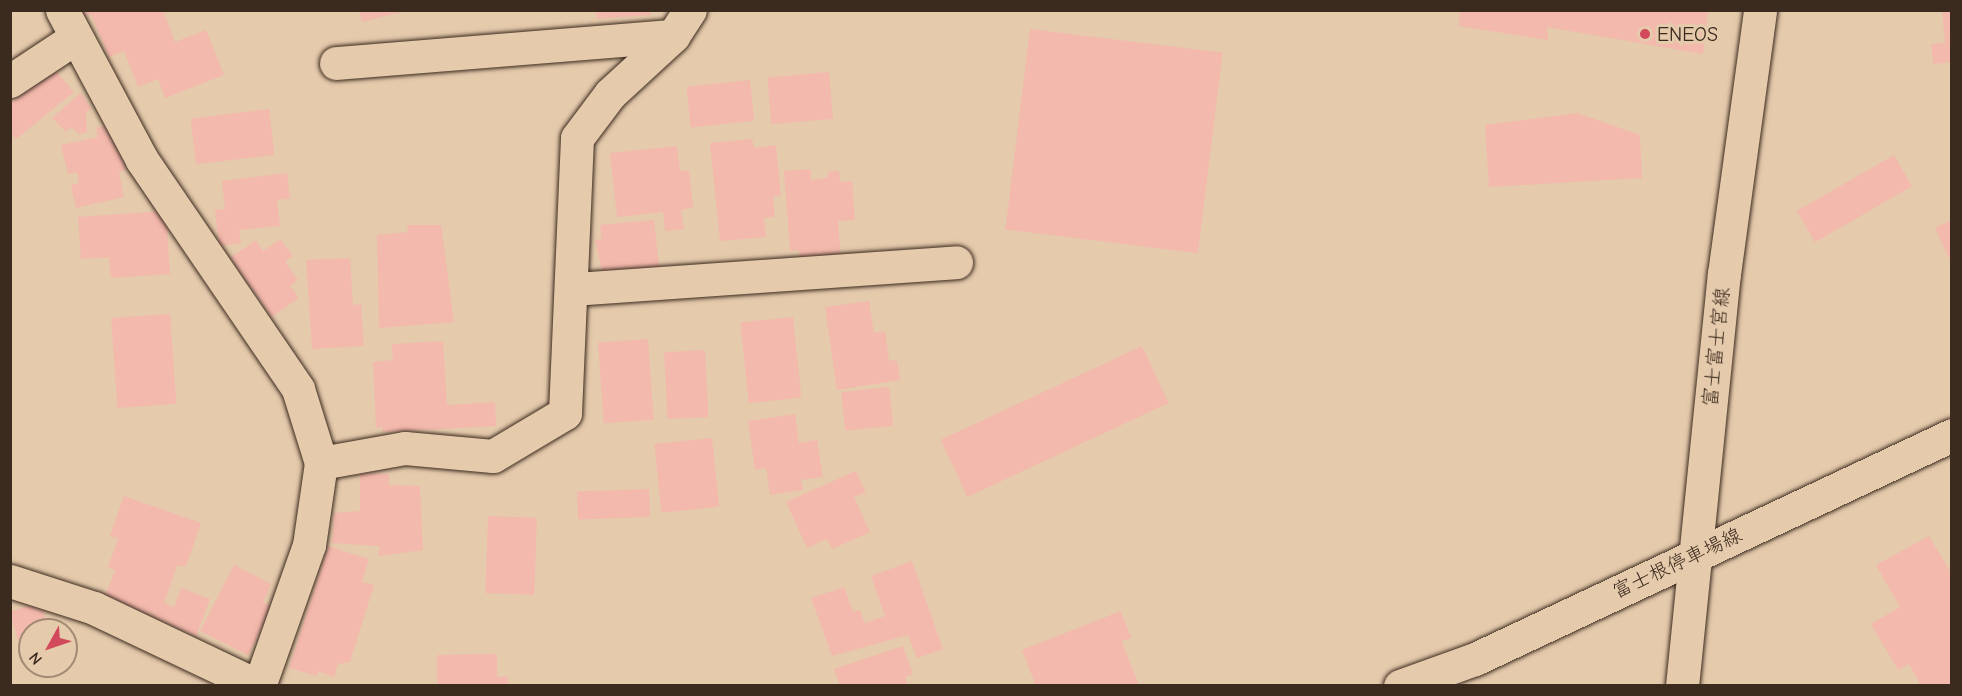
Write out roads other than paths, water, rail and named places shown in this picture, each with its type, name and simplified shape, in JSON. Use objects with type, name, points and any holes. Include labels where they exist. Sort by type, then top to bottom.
[{"type":"street","name":"富士富士宮線","points":[[1682,686],[1724,274],[1761,10]]},
{"type":"street","points":[[336,63],[681,23]]},
{"type":"street","points":[[321,463],[405,448],[493,456],[565,413],[574,289],[578,138],[610,94],[681,23]]},
{"type":"street","points":[[10,81],[69,24],[142,160],[298,389],[321,463],[309,545],[258,686],[94,608],[10,581]]},
{"type":"street","points":[[574,289],[956,262]]},
{"type":"street","name":"富士根停車場線","points":[[1400,686],[1474,659],[1952,435]]},
{"type":"place","name":"ENEOS","points":[[1645,34]]}]
